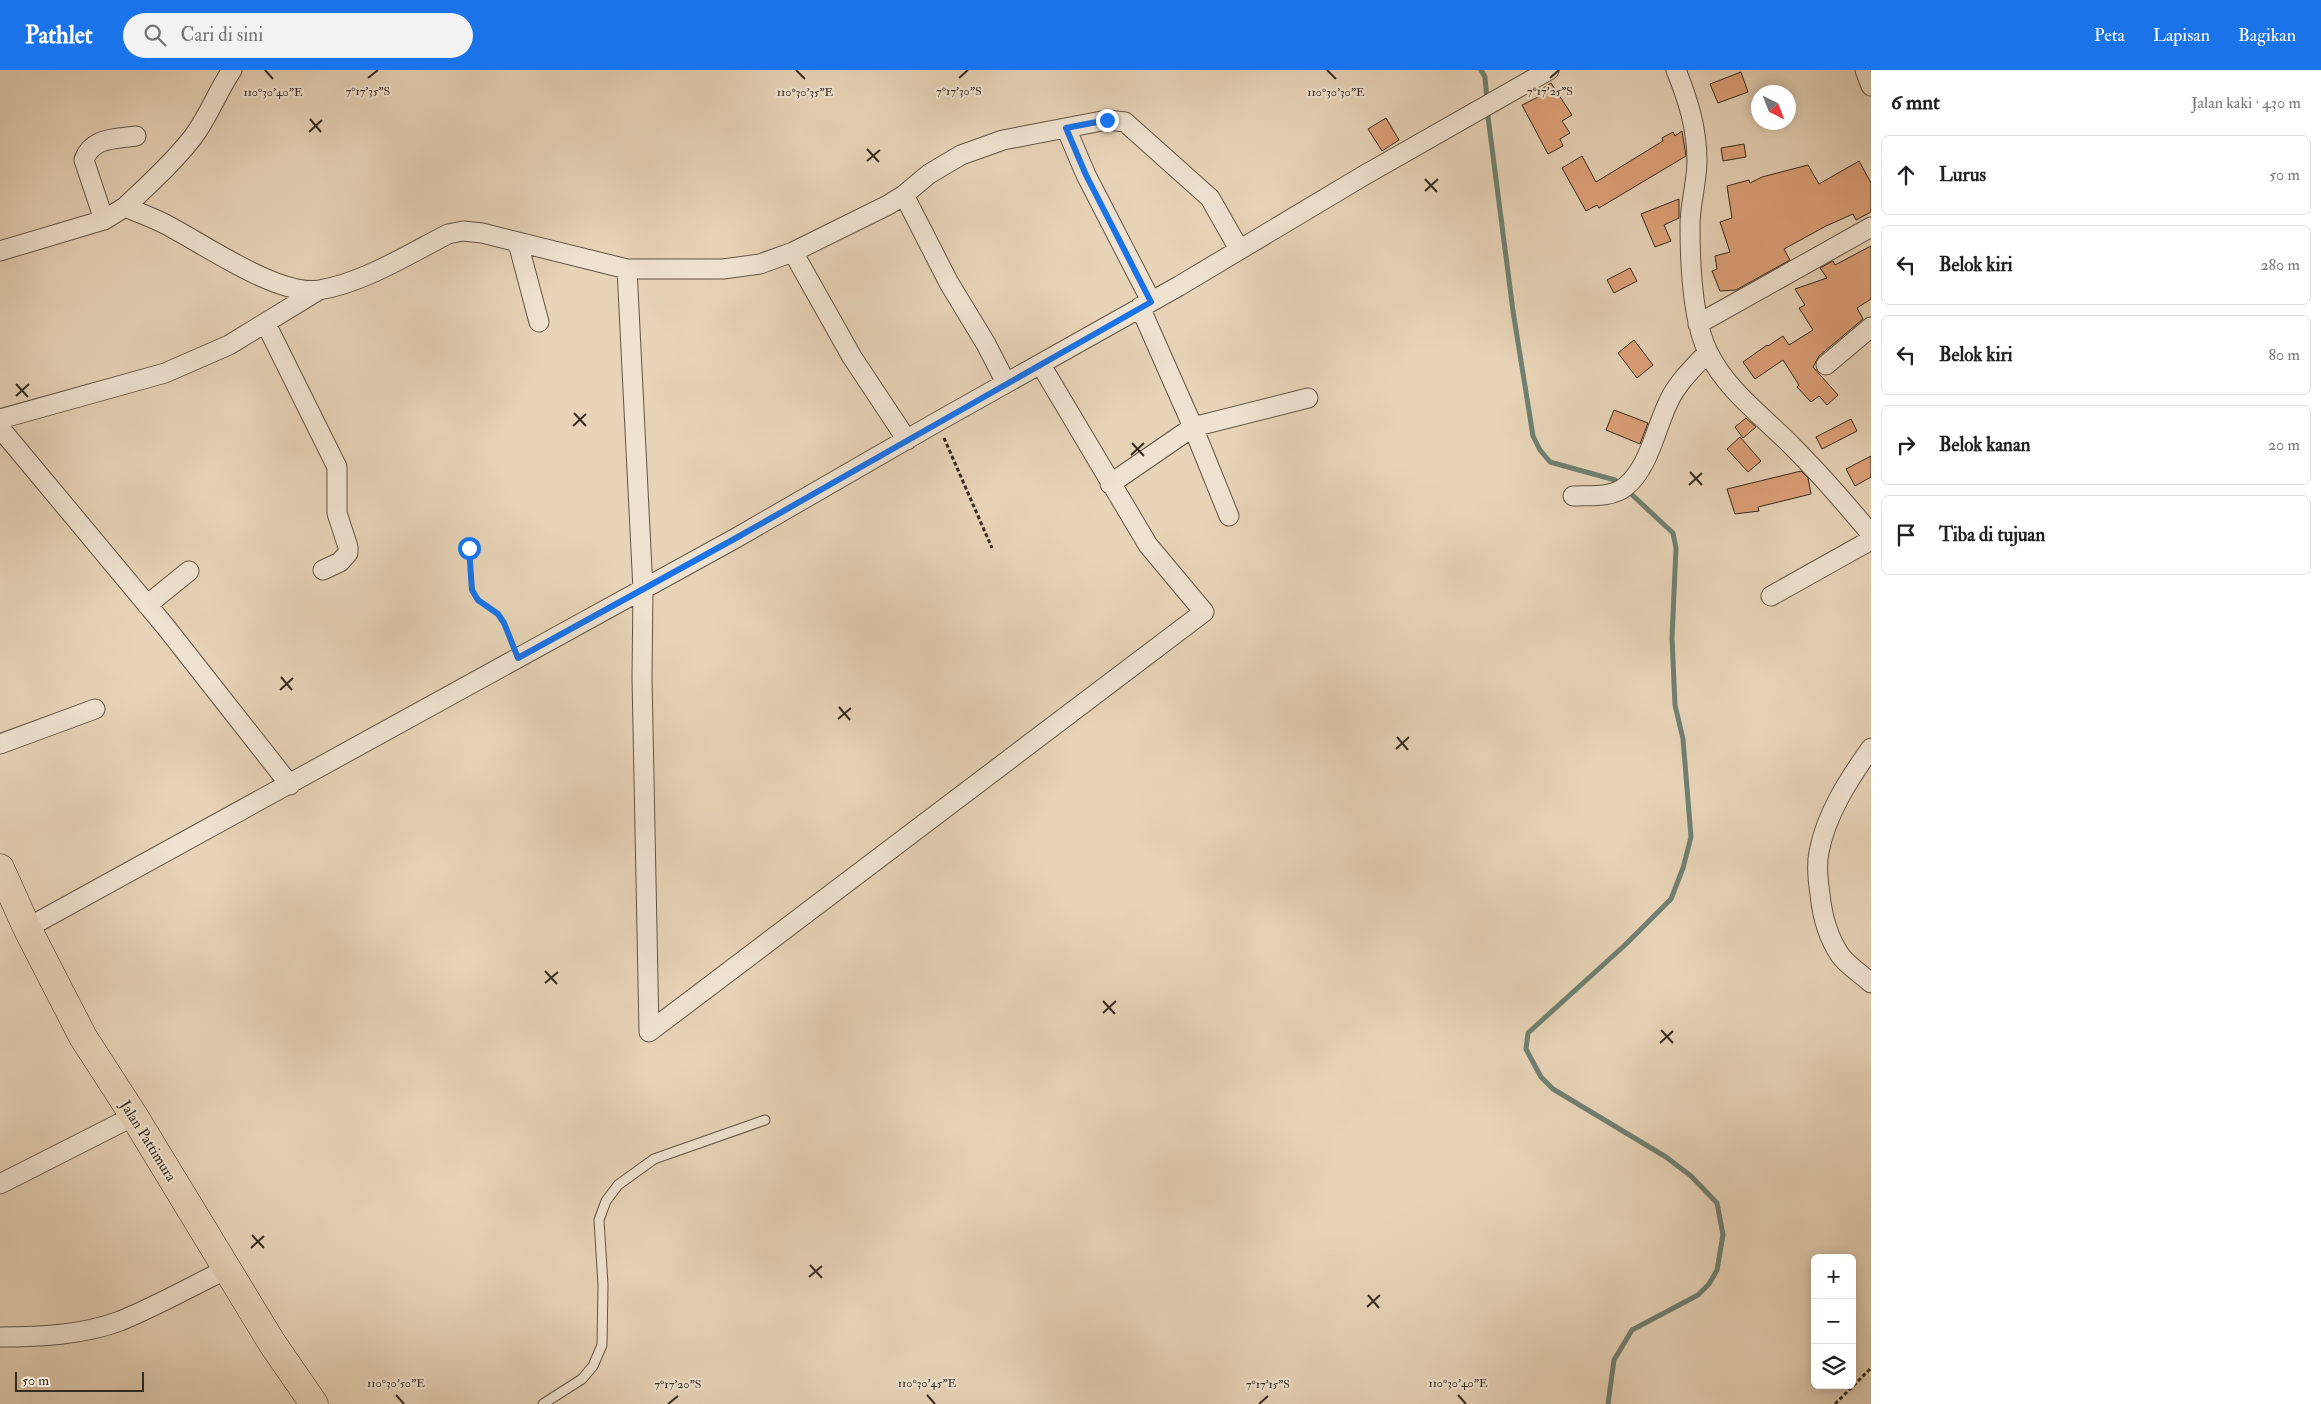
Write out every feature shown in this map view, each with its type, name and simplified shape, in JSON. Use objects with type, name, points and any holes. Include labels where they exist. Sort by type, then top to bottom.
[{"type":"main road","name":"Jalan Pattimura","points":[[0,868],[27,928],[83,1037],[134,1116],[272,1343],[314,1404]]},
{"type":"street","points":[[0,251],[104,220],[124,207],[178,156],[193,137],[207,117],[222,85],[232,70]]},
{"type":"street","points":[[27,928],[643,590],[1145,304],[1549,70]]},
{"type":"street","points":[[1676,70],[1688,100],[1695,128],[1697,162],[1690,224],[1694,297],[1698,324],[1708,352],[1746,402],[1820,474],[1871,534]]},
{"type":"street","points":[[1865,70],[1871,86]]},
{"type":"street","points":[[124,207],[163,223],[228,260],[289,288],[306,291],[319,290],[346,283],[448,234],[463,231],[482,233],[627,269],[723,270],[760,264],[793,252],[888,205],[938,168],[961,155],[1003,140],[1107,120],[1125,122],[1210,198],[1239,249]]},
{"type":"street","points":[[1066,128],[1145,304],[1229,516]]},
{"type":"street","points":[[104,220],[86,169],[84,160],[87,152],[97,142],[136,136]]},
{"type":"street","points":[[904,195],[949,283],[1006,383]]},
{"type":"street","points":[[1698,324],[1871,227]]},
{"type":"street","points":[[518,243],[539,322]]},
{"type":"street","points":[[793,252],[852,357],[907,440]]},
{"type":"street","points":[[627,269],[643,590],[642,687],[649,1032],[1204,612],[1148,545],[1040,364]]},
{"type":"street","points":[[0,419],[166,373],[229,345],[319,290]]},
{"type":"street","points":[[266,324],[337,467],[338,521],[348,547],[348,553],[340,562],[324,570]]},
{"type":"street","points":[[1826,365],[1871,327]]},
{"type":"street","points":[[1573,496],[1607,495],[1624,489],[1635,477],[1644,461],[1668,401],[1691,370],[1708,352]]},
{"type":"street","points":[[1110,484],[1193,427],[1308,398]]},
{"type":"street","points":[[0,428],[148,605],[290,785]]},
{"type":"street","points":[[1771,596],[1871,540]]},
{"type":"street","points":[[148,605],[189,571]]},
{"type":"street","points":[[0,744],[95,709]]},
{"type":"street","points":[[1871,748],[1846,785],[1825,828],[1818,853],[1818,878],[1821,905],[1827,931],[1840,956],[1871,982]]},
{"type":"street","points":[[0,1184],[134,1116]]},
{"type":"street","points":[[0,1337],[28,1337],[84,1331],[120,1321],[227,1269]]},
{"type":"lane","points":[[543,1404],[582,1379],[593,1366],[602,1345],[599,1220],[606,1201],[618,1185],[654,1159],[765,1120]]},
{"type":"path","points":[[937,422],[992,548]]},
{"type":"path","points":[[469,548],[472,590],[478,600],[498,614],[504,623],[518,658]]},
{"type":"path","points":[[1834,1404],[1871,1368]]},
{"type":"building","points":[[1741,72],[1748,92],[1718,103],[1710,84]]},
{"type":"building","points":[[1551,83],[1572,115],[1562,121],[1570,133],[1560,139],[1563,146],[1548,154],[1522,105],[1540,96],[1537,92]]},
{"type":"building","points":[[1386,118],[1399,140],[1382,151],[1368,129]]},
{"type":"building","points":[[1682,131],[1686,156],[1599,208],[1597,205],[1586,211],[1562,168],[1582,156],[1596,182],[1663,141],[1662,138],[1673,132],[1675,136]]},
{"type":"building","points":[[1744,144],[1746,157],[1723,161],[1721,148]]},
{"type":"building","points":[[1859,161],[1871,183],[1871,212],[1856,220],[1853,214],[1826,226],[1784,249],[1790,260],[1736,290],[1720,291],[1712,271],[1717,269],[1715,256],[1730,252],[1720,222],[1732,218],[1727,186],[1749,180],[1750,183],[1762,177],[1808,165],[1819,184]]},
{"type":"building","points":[[1679,199],[1679,218],[1664,225],[1671,241],[1655,247],[1641,214]]},
{"type":"building","points":[[1871,246],[1871,299],[1857,308],[1863,319],[1819,356],[1813,367],[1838,395],[1827,405],[1819,396],[1811,402],[1797,387],[1799,385],[1783,360],[1755,379],[1743,362],[1783,336],[1789,345],[1813,330],[1799,308],[1805,305],[1795,289],[1827,278],[1820,268],[1833,261],[1835,265]]},
{"type":"building","points":[[1630,268],[1637,281],[1614,293],[1607,280]]},
{"type":"building","points":[[1634,340],[1653,365],[1637,378],[1618,353]]},
{"type":"building","points":[[1614,410],[1648,423],[1640,444],[1606,430]]},
{"type":"building","points":[[1746,418],[1756,427],[1743,438],[1735,427]]},
{"type":"building","points":[[1851,419],[1857,431],[1822,449],[1816,437]]},
{"type":"building","points":[[1740,437],[1761,461],[1748,472],[1727,449]]},
{"type":"building","points":[[1871,456],[1871,477],[1855,486],[1846,469]]},
{"type":"building","points":[[1801,471],[1808,478],[1811,494],[1758,507],[1759,511],[1735,514],[1727,489]]},
{"type":"waterway","points":[[1481,70],[1485,77],[1487,101]]},
{"type":"waterway","points":[[1487,109],[1513,311],[1533,436],[1540,450],[1550,462],[1615,480],[1621,485]]},
{"type":"waterway","points":[[1608,1404],[1614,1360],[1632,1330],[1698,1295],[1709,1284],[1717,1270],[1723,1235],[1717,1203],[1691,1176],[1666,1157],[1553,1089],[1541,1077],[1526,1049],[1528,1033],[1625,945],[1671,899],[1683,868],[1691,837],[1683,739],[1675,705],[1672,638],[1676,548],[1673,533],[1628,491]]},
{"type":"route","points":[[469,548],[472,590],[484,606],[498,614],[504,623],[518,658],[736,538],[1151,302],[1086,175],[1066,128],[1107,120]]}]
